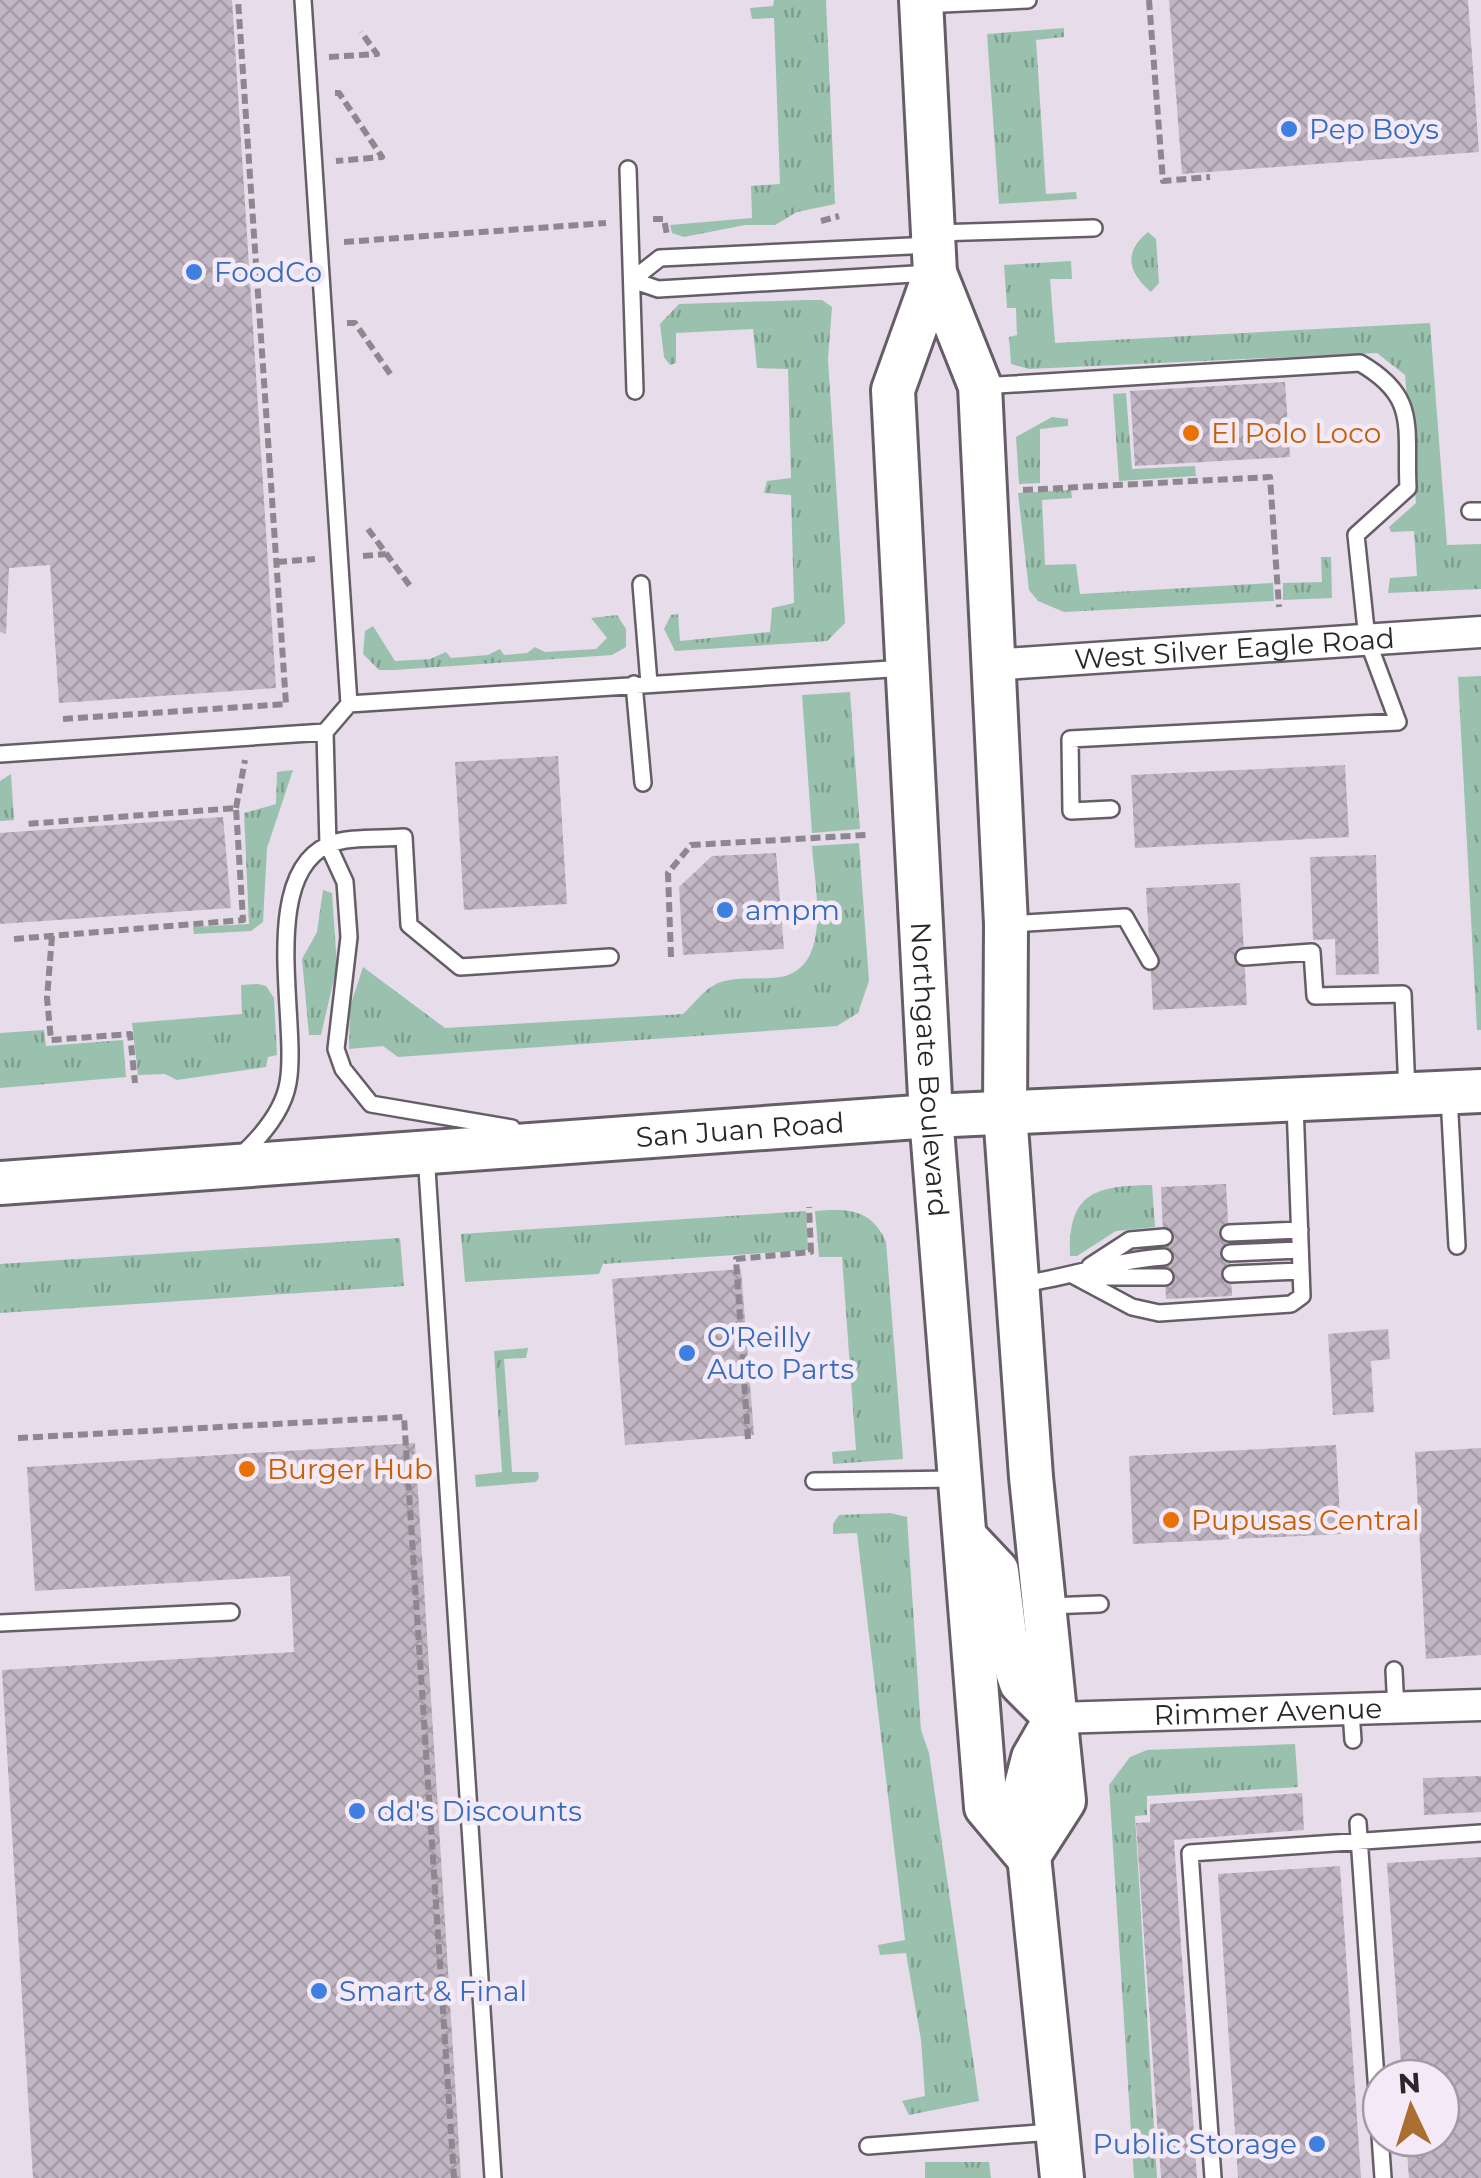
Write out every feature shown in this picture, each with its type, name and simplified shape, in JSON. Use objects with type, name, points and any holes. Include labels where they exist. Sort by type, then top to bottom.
[{"type":"main road","name":"Northgate Boulevard","points":[[921,2],[935,250],[980,386],[990,664],[1006,924],[1005,1112],[1044,1606],[1064,1801],[1028,1856],[986,1807],[931,1116],[893,390],[935,250]]},
{"type":"main road","name":"San Juan Road","points":[[0,1183],[931,1116],[1446,1093]]},
{"type":"main road","points":[[964,1536],[998,1571],[1005,1635],[1021,1682],[1056,1718]]},
{"type":"main road","points":[[1028,1856],[1062,2178]]},
{"type":"street","name":"West Silver Eagle Road","points":[[990,664],[1481,632]]},
{"type":"street","name":"Rimmer Avenue","points":[[1056,1718],[1352,1726],[1396,1710],[1481,1705]]},
{"type":"lane","points":[[303,0],[349,704]]},
{"type":"lane","points":[[921,2],[1028,0]]},
{"type":"lane","points":[[628,169],[635,392]]},
{"type":"lane","points":[[632,280],[658,289],[1094,228]]},
{"type":"lane","points":[[632,280],[660,258],[935,250]]},
{"type":"lane","points":[[980,386],[1360,363],[1392,381],[1403,402],[1408,488],[1356,535],[1367,639],[1398,722],[1070,739],[1071,811],[1112,808]]},
{"type":"lane","points":[[641,584],[642,783]]},
{"type":"lane","points":[[596,1138],[454,1121],[371,1104],[343,1069],[336,1048],[349,937],[345,882],[328,844],[324,732],[349,704],[906,668]]},
{"type":"lane","points":[[0,754],[324,732]]},
{"type":"lane","points":[[230,1165],[260,1138],[288,1085],[283,957],[289,916],[300,870],[328,844],[404,837],[409,926],[460,967],[610,956]]},
{"type":"lane","points":[[1006,924],[1126,918],[1150,961]]},
{"type":"lane","points":[[1244,957],[1312,952],[1314,996],[1404,994],[1446,1093],[1458,1246]]},
{"type":"lane","points":[[1074,1276],[1132,1306],[1159,1314],[1291,1304],[1302,1296],[1295,1097]]},
{"type":"lane","points":[[426,1150],[494,2178]]},
{"type":"lane","points":[[1229,1233],[1300,1230]]},
{"type":"lane","points":[[1074,1276],[1130,1240],[1164,1237]]},
{"type":"lane","points":[[1230,1253],[1300,1250]]},
{"type":"lane","points":[[1074,1276],[1130,1259],[1164,1257]]},
{"type":"lane","points":[[1230,1274],[1301,1271]]},
{"type":"lane","points":[[1018,1284],[1074,1276],[1166,1277]]},
{"type":"lane","points":[[814,1481],[962,1478]]},
{"type":"lane","points":[[1044,1606],[1100,1604]]},
{"type":"lane","points":[[0,1623],[230,1612]]},
{"type":"lane","points":[[1394,1670],[1396,1710]]},
{"type":"lane","points":[[1358,1824],[1382,2178]]},
{"type":"lane","points":[[1213,2178],[1190,1853],[1481,1833]]},
{"type":"lane","points":[[868,2146],[1056,2132]]},
{"type":"path","points":[[63,719],[286,704],[238,0]]},
{"type":"path","points":[[1150,0],[1162,181],[1210,178]]},
{"type":"path","points":[[317,58],[377,54],[361,32]]},
{"type":"path","points":[[320,94],[340,93],[382,157],[324,162]]},
{"type":"path","points":[[801,227],[839,216]]},
{"type":"path","points":[[344,242],[664,219],[668,240],[678,244]]},
{"type":"path","points":[[336,323],[355,323],[393,378]]},
{"type":"path","points":[[1012,490],[1270,477],[1279,607]]},
{"type":"path","points":[[368,529],[410,586]]},
{"type":"path","points":[[14,939],[243,920],[236,808],[26,824]]},
{"type":"path","points":[[672,957],[668,874],[691,846],[866,834]]},
{"type":"path","points":[[52,936],[47,998],[51,1040],[130,1034],[134,1083]]},
{"type":"path","points":[[748,1439],[736,1259],[811,1252],[808,1207]]},
{"type":"path","points":[[18,1438],[404,1417],[454,2178]]},
{"type":"green space","points":[[774,0],[826,0],[835,204],[797,212],[775,225],[745,225],[684,237],[672,233],[670,225],[752,218],[751,186],[780,184],[774,18],[752,19],[750,8],[773,6]]},
{"type":"green space","points":[[1064,28],[1064,37],[1036,40],[1046,194],[1076,192],[1077,199],[999,204],[987,34]]},
{"type":"green space","points":[[1148,232],[1156,239],[1159,283],[1151,292],[1137,277],[1132,262],[1135,247]]},
{"type":"green space","points":[[1071,261],[1072,279],[1050,279],[1055,343],[1430,323],[1447,545],[1481,544],[1481,589],[1388,593],[1390,578],[1417,576],[1414,531],[1391,532],[1389,527],[1416,503],[1405,375],[1377,353],[1029,369],[1011,364],[1009,337],[1017,335],[1016,308],[1007,308],[1004,265]]},
{"type":"green space","points":[[822,300],[832,307],[828,359],[845,623],[827,641],[675,651],[664,629],[671,615],[678,614],[680,641],[770,632],[772,608],[794,603],[791,495],[764,493],[767,481],[791,478],[788,369],[757,368],[753,329],[676,333],[676,363],[670,365],[664,357],[660,324],[679,304]]},
{"type":"green space","points":[[1126,393],[1132,469],[1195,466],[1196,476],[1119,481],[1113,394]]},
{"type":"green space","points":[[1052,417],[1068,419],[1068,426],[1040,429],[1040,483],[1019,484],[1016,437]]},
{"type":"green space","points":[[1071,490],[1072,498],[1042,500],[1045,565],[1076,564],[1080,594],[1273,583],[1274,601],[1064,612],[1038,601],[1029,590],[1018,493]]},
{"type":"green space","points":[[1321,557],[1331,557],[1332,598],[1283,600],[1283,583],[1322,582]]},
{"type":"green space","points":[[617,615],[626,629],[626,647],[612,655],[379,670],[363,654],[365,631],[373,626],[395,661],[430,659],[446,652],[451,658],[488,655],[500,649],[504,655],[527,653],[535,647],[545,652],[596,649],[607,638],[591,618]]},
{"type":"green space","points":[[1481,676],[1481,1030],[1477,1030],[1458,677]]},
{"type":"green space","points":[[850,692],[860,829],[812,833],[802,695]]},
{"type":"green space","points":[[293,770],[267,848],[263,922],[251,931],[194,934],[193,927],[249,924],[244,813],[276,804],[277,772]]},
{"type":"green space","points":[[11,774],[14,820],[0,821],[0,781]]},
{"type":"green space","points":[[859,843],[869,981],[858,1013],[837,1026],[398,1057],[383,1046],[349,1049],[350,1007],[363,967],[445,1028],[683,1014],[718,983],[781,977],[798,970],[815,941],[817,902],[812,846]]},
{"type":"green space","points":[[323,890],[332,893],[337,966],[321,1035],[309,1035],[302,959],[317,932]]},
{"type":"green space","points":[[241,985],[266,986],[274,998],[277,1055],[268,1057],[266,1067],[177,1080],[165,1074],[138,1075],[132,1023],[242,1014]]},
{"type":"green space","points":[[44,1030],[46,1046],[123,1040],[126,1077],[0,1088],[0,1033]]},
{"type":"green space","points":[[1152,1185],[1155,1227],[1116,1231],[1077,1256],[1070,1256],[1074,1218],[1089,1197],[1115,1188]]},
{"type":"green space","points":[[806,1211],[808,1250],[603,1264],[599,1274],[465,1282],[461,1234]]},
{"type":"green space","points":[[815,1211],[858,1213],[874,1223],[886,1242],[903,1459],[833,1464],[832,1452],[856,1450],[842,1257],[819,1257]]},
{"type":"green space","points":[[400,1238],[404,1286],[0,1313],[0,1264]]},
{"type":"green space","points":[[528,1348],[526,1358],[504,1359],[512,1472],[538,1472],[539,1478],[536,1482],[476,1487],[475,1475],[502,1472],[494,1351]]},
{"type":"green space","points":[[890,1513],[907,1517],[921,1730],[929,1753],[979,2101],[909,2115],[902,2101],[925,2096],[921,2040],[906,1953],[880,1955],[878,1945],[905,1940],[857,1533],[833,1534],[833,1524],[839,1515]]},
{"type":"green space","points":[[1295,1744],[1298,1787],[1147,1796],[1147,1815],[1135,1816],[1157,2178],[1134,2178],[1109,1785],[1130,1757],[1147,1750]]},
{"type":"green space","points":[[925,2162],[989,2162],[991,2178],[925,2178]]},
{"type":"building","points":[[0,0],[232,0],[276,688],[59,703],[50,565],[9,568],[6,634],[0,632]]},
{"type":"building","points":[[1169,0],[1468,0],[1479,152],[1182,174]]},
{"type":"building","points":[[1285,382],[1290,457],[1135,466],[1130,391]]},
{"type":"building","points":[[558,756],[567,904],[464,910],[455,762]]},
{"type":"building","points":[[1345,765],[1349,837],[1135,848],[1131,775]]},
{"type":"building","points":[[223,817],[231,908],[0,924],[0,833]]},
{"type":"building","points":[[776,853],[784,949],[683,955],[679,887],[712,856]]},
{"type":"building","points":[[1376,855],[1379,974],[1336,975],[1335,939],[1313,940],[1310,857]]},
{"type":"building","points":[[1240,883],[1247,1005],[1153,1010],[1146,888]]},
{"type":"building","points":[[1226,1184],[1232,1296],[1166,1299],[1161,1187]]},
{"type":"building","points":[[741,1269],[754,1435],[625,1445],[612,1279]]},
{"type":"building","points":[[1388,1329],[1390,1359],[1371,1361],[1374,1412],[1333,1415],[1328,1334]]},
{"type":"building","points":[[415,1443],[461,2178],[33,2178],[2,1670],[294,1652],[290,1576],[35,1591],[27,1467]]},
{"type":"building","points":[[1336,1445],[1341,1534],[1133,1544],[1129,1456]]},
{"type":"building","points":[[1481,1448],[1481,1655],[1426,1659],[1415,1452]]},
{"type":"building","points":[[1481,1776],[1481,1812],[1424,1815],[1423,1778]]},
{"type":"building","points":[[1302,1793],[1304,1830],[1174,1840],[1197,2178],[1161,2178],[1136,1823],[1150,1822],[1150,1804]]},
{"type":"building","points":[[1481,1857],[1481,2178],[1409,2178],[1408,2158],[1461,2158],[1461,2058],[1401,2058],[1387,1863]]},
{"type":"building","points":[[1340,1866],[1361,2178],[1238,2178],[1218,1874]]},
{"type":"place","name":"Pep Boys","points":[[1289,129]]},
{"type":"place","name":"FoodCo","points":[[194,272]]},
{"type":"place","name":"El Polo Loco","points":[[1191,433]]},
{"type":"place","name":"ampm","points":[[725,910]]},
{"type":"place","name":"O'Reilly Auto Parts","points":[[687,1353]]},
{"type":"place","name":"Burger Hub","points":[[247,1469]]},
{"type":"place","name":"Pupusas Central","points":[[1171,1520]]},
{"type":"place","name":"dd's Discounts","points":[[357,1811]]},
{"type":"place","name":"Smart & Final","points":[[319,1991]]},
{"type":"place","name":"Public Storage","points":[[1317,2144]]}]
